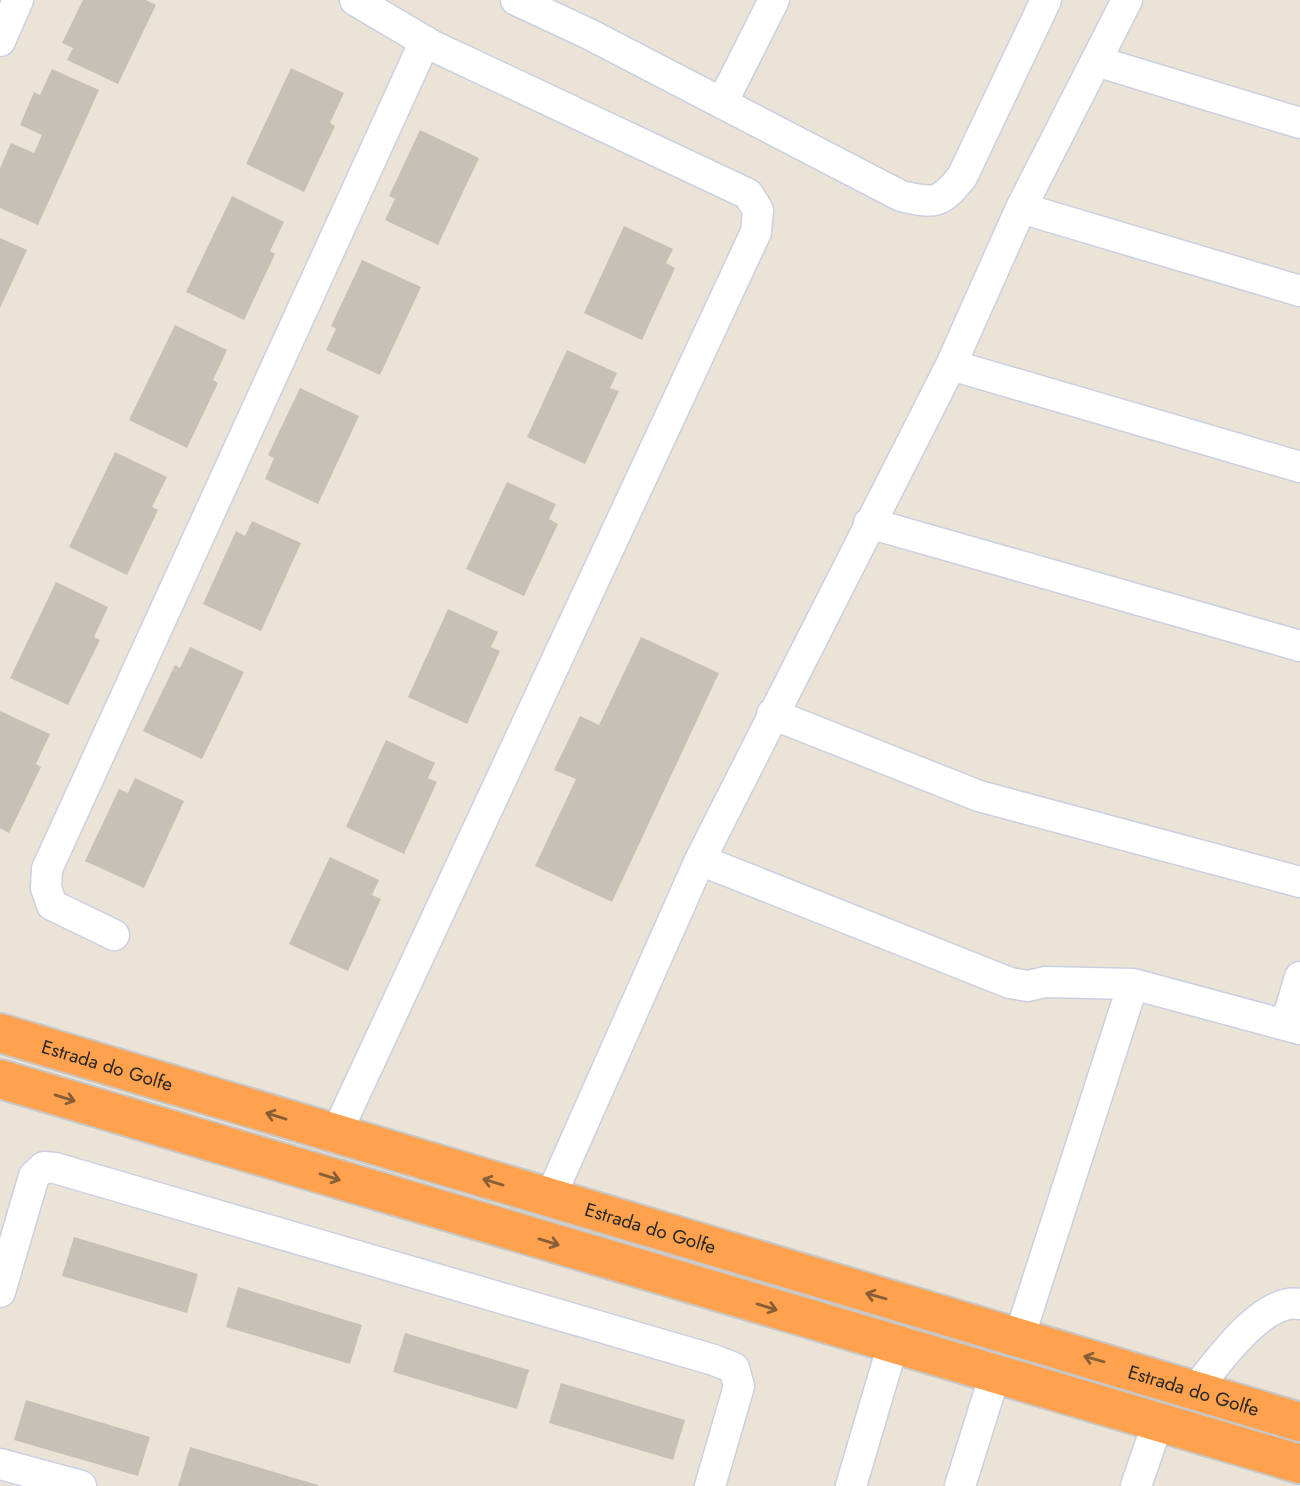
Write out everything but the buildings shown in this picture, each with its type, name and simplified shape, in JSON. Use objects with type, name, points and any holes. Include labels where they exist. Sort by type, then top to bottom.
[{"type":"highway","name":"Estrada do Golfe","points":[[0,1033],[1300,1422]]},
{"type":"highway","points":[[0,1079],[1300,1464]]},
{"type":"street","points":[[0,41],[18,0]]},
{"type":"street","points":[[335,1134],[756,232],[758,210],[748,194],[425,41],[355,0]]},
{"type":"street","points":[[516,0],[901,196],[929,202],[945,198],[962,177],[1046,0]]},
{"type":"street","points":[[722,103],[774,0]]},
{"type":"street","points":[[549,1199],[700,860],[951,365],[1021,208],[1127,0]]},
{"type":"street","points":[[114,935],[52,905],[46,888],[47,869],[425,41]]},
{"type":"street","points":[[1097,61],[1300,123]]},
{"type":"street","points":[[1021,208],[1300,291]]},
{"type":"street","points":[[951,365],[1300,467]]},
{"type":"street","points":[[869,523],[1300,646]]},
{"type":"street","points":[[772,714],[979,796],[1300,882]]},
{"type":"street","points":[[700,860],[1010,983],[1028,986],[1045,982],[1133,984],[1293,1026],[1300,976]]},
{"type":"street","points":[[1019,1338],[1133,984]]},
{"type":"street","points":[[2,1280],[34,1176],[44,1167],[55,1168],[734,1368],[740,1386],[710,1486]]},
{"type":"street","points":[[1196,1389],[1237,1339],[1265,1314],[1292,1303],[1300,1304]]},
{"type":"street","points":[[851,1486],[893,1344]]},
{"type":"street","points":[[960,1486],[995,1374]]},
{"type":"street","points":[[1136,1486],[1158,1423]]},
{"type":"street","points":[[0,1464],[81,1486]]}]
